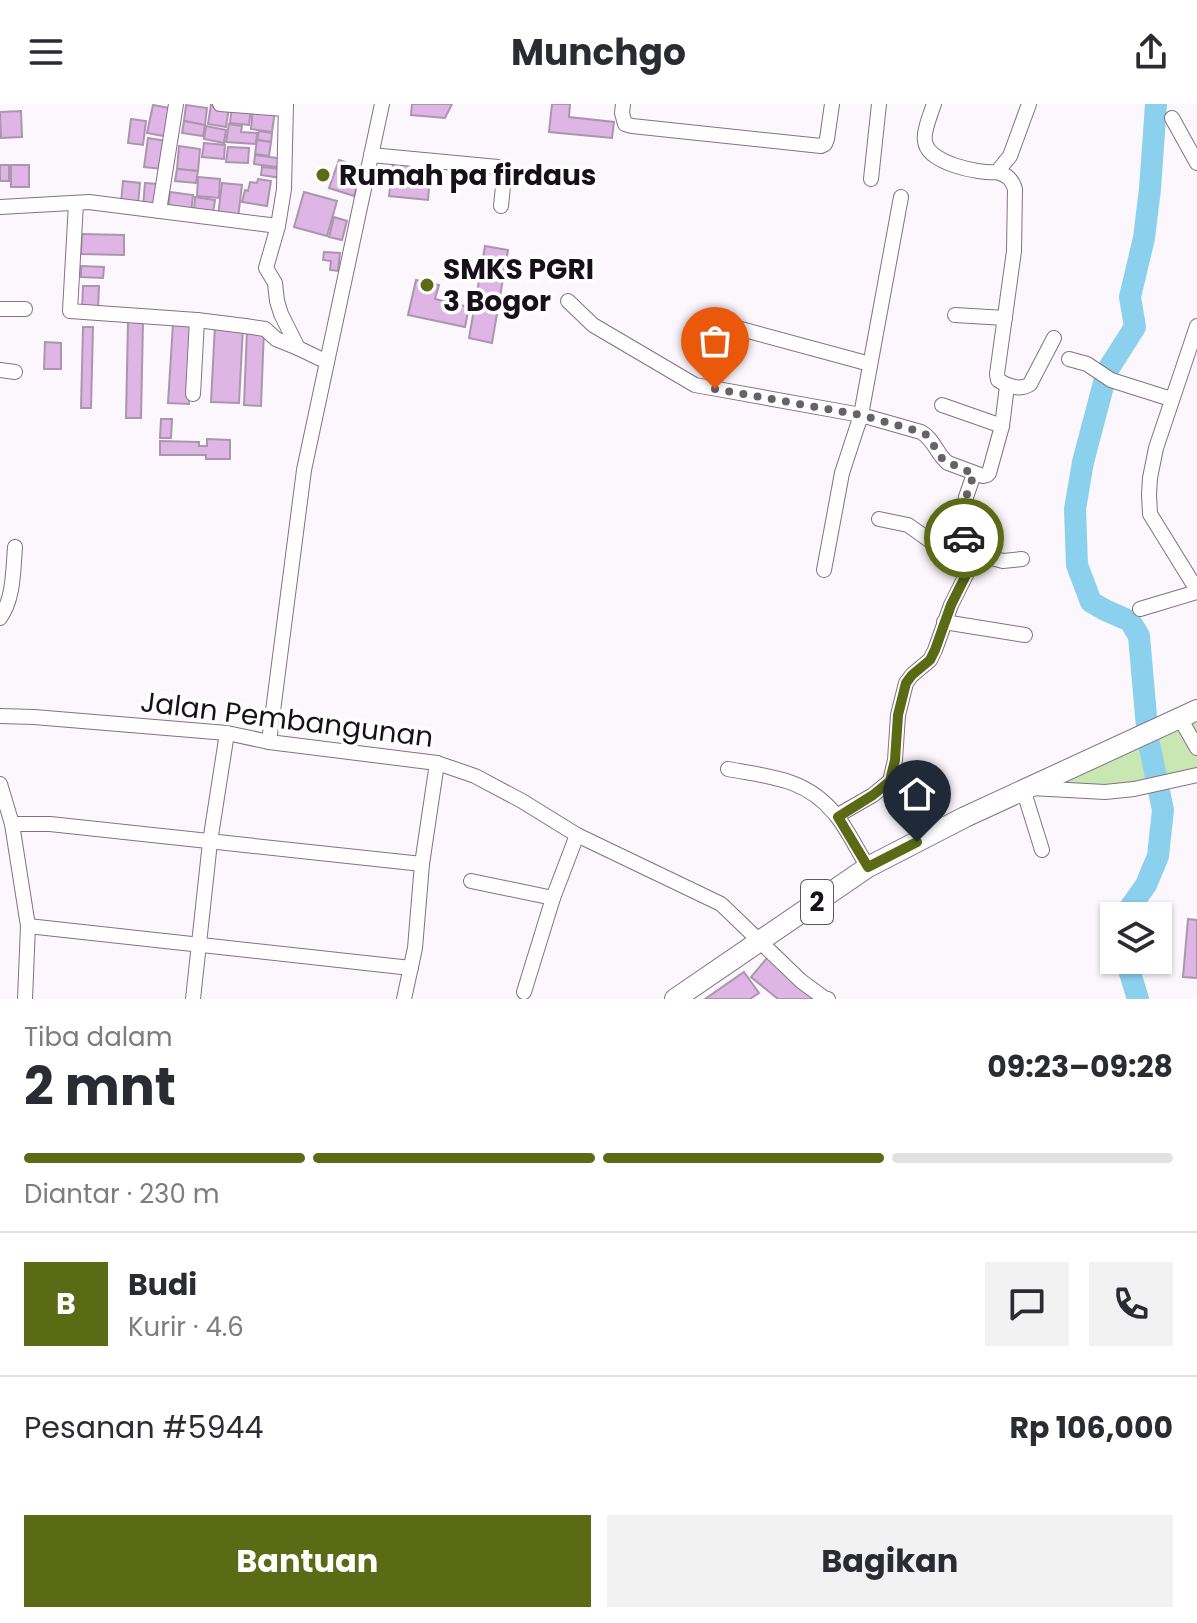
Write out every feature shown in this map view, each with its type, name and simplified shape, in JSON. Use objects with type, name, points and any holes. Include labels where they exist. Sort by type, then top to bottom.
[{"type":"highway","name":"2","points":[[675,999],[868,867],[965,817],[1182,717]]},
{"type":"street","points":[[159,211],[176,104]]},
{"type":"street","points":[[220,104],[286,107],[284,189],[266,268],[275,283],[281,314],[298,348]]},
{"type":"street","points":[[269,742],[304,470],[382,104]]},
{"type":"street","points":[[623,104],[625,124],[638,128],[821,146],[827,139],[832,104]]},
{"type":"street","points":[[871,179],[879,104]]},
{"type":"street","points":[[934,104],[924,141],[928,148],[937,157],[966,169],[1006,175],[1013,181],[1015,189],[1014,251],[998,380],[1007,386],[1026,387],[1054,338]]},
{"type":"street","points":[[997,172],[1010,156],[1029,104]]},
{"type":"street","points":[[1172,118],[1197,163]]},
{"type":"street","points":[[371,155],[498,167],[504,176],[501,206]]},
{"type":"street","points":[[824,570],[842,473],[861,415],[901,197]]},
{"type":"street","points":[[0,207],[89,202],[278,226]]},
{"type":"street","points":[[76,203],[70,311],[197,320],[265,329],[276,339],[327,362]]},
{"type":"street","points":[[568,301],[593,325],[695,385],[861,415],[921,432],[927,435],[943,460],[983,476],[989,473],[1002,426],[1007,386]]},
{"type":"street","points":[[0,309],[25,309]]},
{"type":"street","points":[[955,315],[1005,318]]},
{"type":"street","points":[[193,394],[197,320]]},
{"type":"street","points":[[1140,609],[1197,591],[1150,514],[1150,478],[1171,399],[1197,326]]},
{"type":"street","points":[[741,329],[870,364]]},
{"type":"street","points":[[1069,359],[1171,399]]},
{"type":"street","points":[[942,405],[1002,426]]},
{"type":"street","points":[[838,817],[890,781],[895,760],[898,715],[906,683],[930,660],[967,573],[964,512],[974,474]]},
{"type":"street","points":[[879,519],[908,525],[939,547],[1003,561],[1022,559]]},
{"type":"street","points":[[0,618],[8,603],[15,547]]},
{"type":"street","points":[[944,622],[1025,635]]},
{"type":"street","name":"Jalan Pembangunan","points":[[0,716],[227,733],[269,742],[437,763],[475,776],[577,835],[721,904],[801,981],[828,999]]},
{"type":"street","points":[[1182,717],[1197,748]]},
{"type":"street","points":[[193,999],[210,842],[227,733]]},
{"type":"street","points":[[404,999],[411,968],[437,763]]},
{"type":"street","points":[[728,769],[790,781],[817,795],[838,817],[868,867]]},
{"type":"street","points":[[1042,850],[1027,790],[1078,792],[1134,789],[1193,776]]},
{"type":"street","points":[[0,784],[12,824],[28,926],[25,999]]},
{"type":"street","points":[[12,824],[50,824],[422,864]]},
{"type":"street","points":[[524,992],[553,898],[577,835]]},
{"type":"street","points":[[471,881],[553,898]]},
{"type":"street","points":[[28,926],[411,968]]},
{"type":"green space","points":[[1197,717],[1197,770],[1118,787],[1039,787]]},
{"type":"building","points":[[211,104],[229,107],[226,127],[208,124]]},
{"type":"building","points":[[412,104],[452,104],[445,118],[411,115]]},
{"type":"building","points":[[552,104],[570,104],[569,117],[614,122],[612,138],[549,132]]},
{"type":"building","points":[[153,105],[175,109],[169,137],[147,133]]},
{"type":"building","points":[[186,105],[207,108],[205,125],[184,121]]},
{"type":"building","points":[[232,106],[251,108],[249,125],[230,123]]},
{"type":"building","points":[[253,108],[275,111],[272,132],[251,129]]},
{"type":"building","points":[[21,111],[22,137],[1,138],[0,112]]},
{"type":"building","points":[[131,119],[146,121],[143,145],[128,143]]},
{"type":"building","points":[[184,121],[205,125],[203,136],[182,133]]},
{"type":"building","points":[[229,124],[242,126],[241,132],[257,133],[256,144],[226,142]]},
{"type":"building","points":[[206,126],[226,130],[224,143],[204,139]]},
{"type":"building","points":[[259,131],[272,133],[271,142],[257,140]]},
{"type":"building","points":[[148,138],[167,141],[162,169],[144,167]]},
{"type":"building","points":[[257,140],[271,142],[269,156],[255,154]]},
{"type":"building","points":[[204,143],[225,145],[224,159],[202,157]]},
{"type":"building","points":[[179,146],[200,149],[198,171],[177,169]]},
{"type":"building","points":[[228,147],[249,148],[248,163],[226,162]]},
{"type":"building","points":[[255,155],[285,159],[284,168],[254,164]]},
{"type":"building","points":[[339,160],[363,168],[354,196],[329,188]]},
{"type":"building","points":[[393,162],[431,166],[428,200],[389,196]]},
{"type":"building","points":[[0,165],[9,165],[9,181],[0,181]]},
{"type":"building","points":[[11,165],[29,165],[29,187],[11,187]]},
{"type":"building","points":[[262,167],[282,169],[281,178],[261,175]]},
{"type":"building","points":[[177,169],[198,171],[196,183],[175,181]]},
{"type":"building","points":[[198,177],[220,179],[219,198],[197,196]]},
{"type":"building","points":[[258,179],[271,181],[267,206],[242,202],[250,182],[257,183]]},
{"type":"building","points":[[123,181],[140,183],[138,205],[121,203]]},
{"type":"building","points":[[145,183],[158,184],[156,208],[143,207]]},
{"type":"building","points":[[222,183],[242,185],[238,218],[218,216]]},
{"type":"building","points":[[170,192],[193,195],[191,213],[168,211]]},
{"type":"building","points":[[304,192],[337,201],[327,236],[294,227]]},
{"type":"building","points":[[195,197],[215,200],[213,213],[194,211]]},
{"type":"building","points":[[334,217],[347,221],[342,240],[329,237]]},
{"type":"building","points":[[82,234],[124,235],[124,255],[81,254]]},
{"type":"building","points":[[485,246],[508,250],[492,343],[469,338]]},
{"type":"building","points":[[324,252],[340,253],[338,271],[330,270],[331,261],[323,260]]},
{"type":"building","points":[[81,266],[104,267],[103,278],[81,277]]},
{"type":"building","points":[[416,280],[439,285],[435,299],[469,307],[465,327],[408,315]]},
{"type":"building","points":[[83,286],[99,286],[98,310],[82,310]]},
{"type":"building","points":[[128,321],[143,322],[141,418],[126,418]]},
{"type":"building","points":[[173,324],[193,325],[189,404],[168,403]]},
{"type":"building","points":[[215,325],[243,327],[239,403],[211,402]]},
{"type":"building","points":[[83,327],[93,327],[91,408],[81,408]]},
{"type":"building","points":[[247,329],[264,329],[261,406],[244,405]]},
{"type":"building","points":[[45,342],[61,343],[61,369],[44,369]]},
{"type":"building","points":[[161,419],[172,419],[171,438],[160,438]]},
{"type":"building","points":[[207,439],[230,440],[230,459],[206,459],[206,455],[160,455],[160,441],[199,442],[199,446],[207,446]]},
{"type":"building","points":[[1188,919],[1197,920],[1197,978],[1183,977]]},
{"type":"building","points":[[767,958],[818,999],[778,999],[751,977]]},
{"type":"building","points":[[744,972],[759,993],[750,999],[705,999]]},
{"type":"waterway","points":[[1134,902],[1146,885],[1158,856],[1163,810],[1148,739],[1139,636],[1130,621],[1091,602],[1077,565],[1075,509],[1083,462],[1107,371],[1135,327],[1130,297],[1144,238],[1156,104]]},
{"type":"waterway","points":[[1130,974],[1138,999]]},
{"type":"way so far","points":[[715,389],[861,415],[927,435],[943,460],[974,474],[966,497],[964,538]]},
{"type":"place","name":"Rumah pa firdaus","points":[[323,175]]},
{"type":"place","name":"SMKS PGRI 3 Bogor","points":[[427,285]]},
{"type":"route","points":[[917,842],[868,867],[838,817],[890,781],[895,760],[898,715],[906,683],[930,660],[967,573],[964,538]]}]
